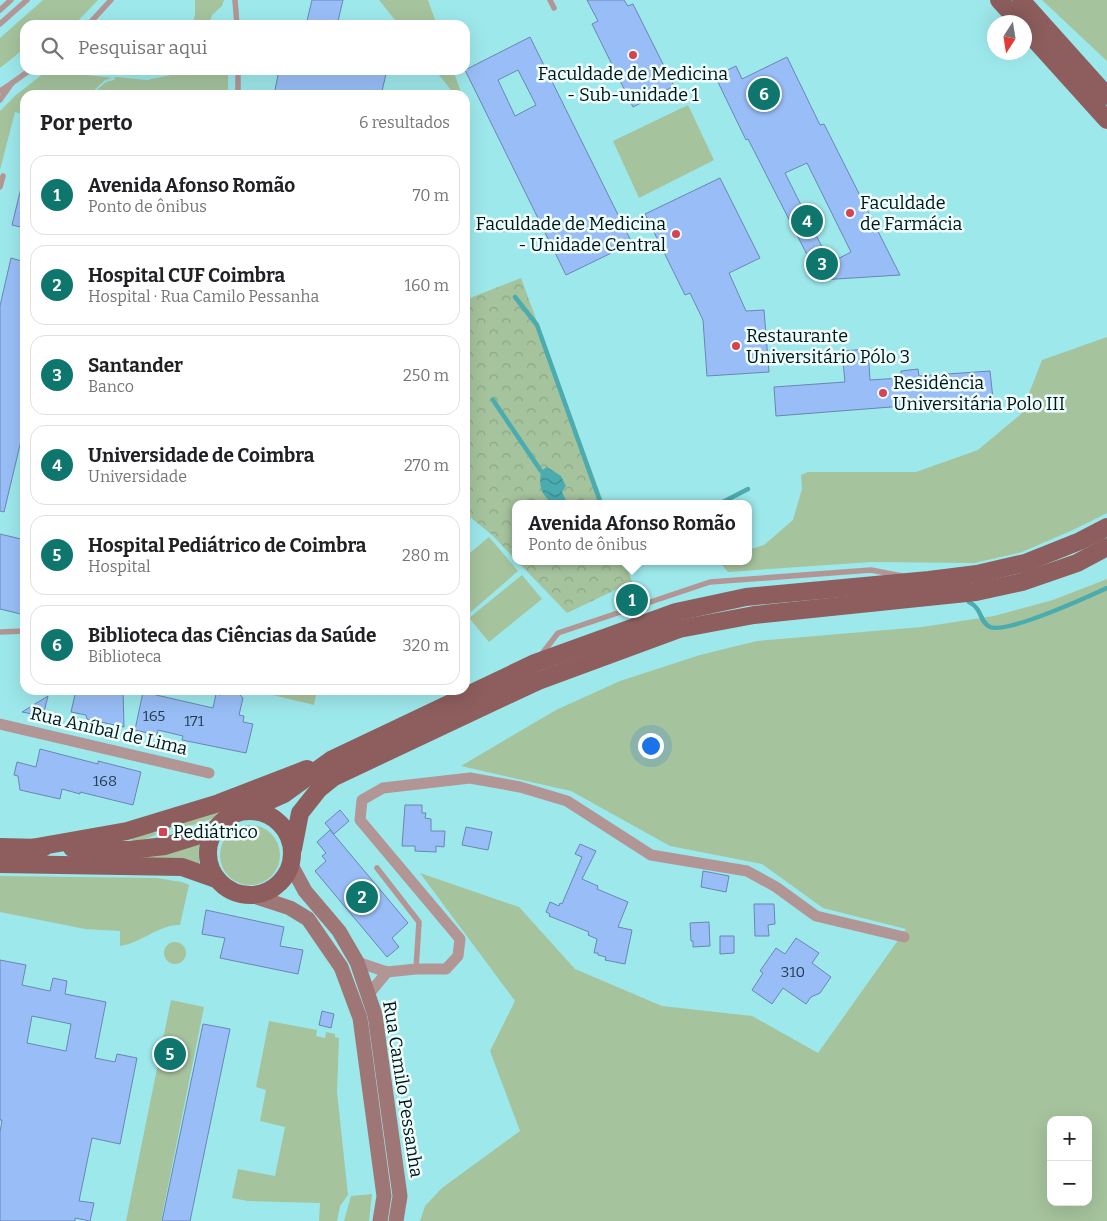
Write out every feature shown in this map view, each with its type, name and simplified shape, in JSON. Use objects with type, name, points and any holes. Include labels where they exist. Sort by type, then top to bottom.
[{"type":"main road","points":[[999,0],[1013,15]]},
{"type":"main road","points":[[1021,0],[1107,96]]},
{"type":"main road","points":[[1032,37],[1107,120]]},
{"type":"main road","points":[[470,694],[535,663],[676,612],[746,597],[977,574],[1024,563],[1080,541],[1107,527]]},
{"type":"main road","points":[[0,864],[182,867],[216,880],[227,889],[240,895],[254,896],[267,893],[286,877],[292,857],[300,813],[319,788],[334,777],[538,681],[679,629],[754,614],[976,592],[1022,582],[1078,563],[1107,547]]},
{"type":"main road","points":[[32,848],[127,831],[219,803],[331,760],[468,695]]},
{"type":"main road","points":[[216,880],[211,871],[208,856],[209,840],[222,821],[234,814],[284,794],[331,760]]},
{"type":"main road","points":[[246,810],[272,816],[282,825],[289,836],[292,857]]},
{"type":"main road","points":[[0,847],[130,850],[165,846],[214,831]]},
{"type":"street","name":"Rua Aníbal de Lima","points":[[0,724],[209,773]]},
{"type":"street","points":[[357,962],[387,972],[416,968],[446,969],[458,956],[460,939],[360,820],[362,800],[383,788],[470,778],[520,787],[568,801],[651,855],[747,871],[776,886],[816,916],[904,938]]},
{"type":"street","name":"Rua Camilo Pessanha","points":[[292,857],[305,891],[339,932],[357,962],[369,994],[375,1015],[400,1196],[396,1221]]},
{"type":"street","name":"Rua Camilo Pessanha","points":[[254,896],[290,908],[308,919],[341,967],[357,1007],[384,1196],[380,1221]]},
{"type":"street","points":[[369,994],[387,972]]},
{"type":"lane","points":[[0,10],[12,0]]},
{"type":"lane","points":[[0,24],[27,0]]},
{"type":"lane","points":[[93,20],[111,0]]},
{"type":"lane","points":[[235,0],[237,20]]},
{"type":"lane","points":[[550,0],[554,8]]},
{"type":"lane","points":[[0,91],[23,75]]},
{"type":"lane","points":[[238,75],[238,90]]},
{"type":"lane","points":[[0,100],[12,83]]},
{"type":"lane","points":[[0,187],[3,176]]},
{"type":"lane","points":[[0,632],[20,631]]},
{"type":"lane","points":[[377,868],[418,922],[416,968]]},
{"type":"green space","points":[[43,0],[98,0],[79,20],[20,20]]},
{"type":"green space","points":[[195,0],[224,0],[222,6],[212,15],[210,20],[194,20]]},
{"type":"green space","points":[[379,0],[428,0],[435,20],[395,20]]},
{"type":"green space","points":[[1042,0],[1107,0],[1107,61]]},
{"type":"green space","points":[[20,20],[20,52],[0,68],[0,38]]},
{"type":"green space","points":[[42,75],[88,75],[112,78],[105,80],[94,90],[22,90]]},
{"type":"green space","points":[[171,75],[228,75],[228,90],[97,90],[106,82],[114,80],[115,77],[147,80]]},
{"type":"green space","points":[[439,75],[455,75],[460,90],[451,90]]},
{"type":"green space","points":[[20,92],[20,114],[15,112],[0,170],[0,111]]},
{"type":"green space","points":[[688,105],[714,160],[639,198],[613,141]]},
{"type":"green space","points":[[521,278],[603,500],[512,500],[512,556],[492,535],[470,517],[470,298]]},
{"type":"green space","points":[[1107,337],[1107,513],[1022,552],[974,563],[871,562],[728,572],[722,565],[752,565],[752,549],[764,545],[793,520],[802,489],[801,475],[808,472],[916,472],[978,450],[1021,414],[1042,360]]},
{"type":"green space","points":[[489,537],[518,571],[470,613],[470,553]]},
{"type":"green space","points":[[521,565],[626,565],[632,582],[567,613]]},
{"type":"green space","points":[[522,575],[542,599],[489,642],[470,617]]},
{"type":"green space","points":[[1107,579],[1107,1221],[420,1221],[425,1206],[442,1188],[520,1131],[490,1051],[515,1001],[420,873],[519,907],[575,969],[662,1006],[752,1016],[818,1053],[906,929],[823,908],[762,864],[670,846],[571,791],[461,766],[556,710],[620,681],[700,655],[757,641],[922,627],[994,616],[1053,600]]},
{"type":"green space","points":[[273,695],[316,695],[314,705]]},
{"type":"green space","points":[[253,798],[258,800],[224,810],[217,817],[180,829],[179,826],[167,830],[166,827],[155,831],[156,835],[132,842],[131,833]]},
{"type":"green space","points":[[244,825],[256,825],[272,833],[278,843],[280,855],[278,867],[272,877],[256,885],[244,885],[228,877],[220,861],[220,849],[228,833]]},
{"type":"green space","points":[[199,843],[199,864],[134,859]]},
{"type":"green space","points":[[0,876],[156,878],[189,885],[180,925],[165,927],[136,941],[120,946],[120,931],[85,929],[0,912]]},
{"type":"green space","points":[[175,942],[183,945],[186,953],[183,961],[175,964],[167,961],[164,953],[167,945]]},
{"type":"green space","points":[[171,1000],[204,1007],[161,1221],[126,1221]]},
{"type":"green space","points":[[269,1021],[317,1030],[316,1036],[325,1038],[326,1032],[335,1034],[335,1037],[339,1038],[337,1092],[348,1195],[340,1206],[337,1221],[319,1221],[320,1203],[248,1201],[232,1198],[238,1169],[275,1176],[285,1127],[260,1121],[266,1090],[256,1087]]},
{"type":"green space","points":[[372,1194],[369,1221],[344,1221],[351,1196]]},
{"type":"water","points":[[547,467],[561,476],[566,486],[562,492],[566,500],[549,500],[545,496],[540,485],[541,471]]},
{"type":"building","points":[[312,0],[343,0],[338,20],[307,20]]},
{"type":"building","name":"Faculdade de Medicina - Sub-unidade 1","points":[[587,0],[624,0],[628,6],[633,4],[674,86],[633,107],[592,24],[598,21]]},
{"type":"building","points":[[530,37],[632,243],[566,275],[467,75],[470,75],[470,67]],"holes":[[[518,70],[536,105],[515,116],[498,80]]]},
{"type":"building","name":"Faculdade de Farmácia","points":[[787,57],[820,125],[824,124],[900,275],[820,280],[748,139],[746,140],[715,76],[736,66],[742,79]],"holes":[[[807,163],[851,252],[830,263],[785,173]]]},
{"type":"building","points":[[278,75],[386,75],[382,90],[275,90]]},
{"type":"building","points":[[720,178],[760,258],[729,273],[746,311],[764,310],[769,372],[707,376],[703,320],[690,293],[685,295],[645,214]]},
{"type":"building","points":[[20,192],[20,227],[12,225]]},
{"type":"building","points":[[11,258],[20,261],[20,445],[4,512],[0,511],[0,306]]},
{"type":"building","name":"Residência Universitária Polo III","points":[[868,349],[870,380],[901,378],[901,371],[918,369],[919,376],[990,371],[993,399],[776,416],[774,387],[845,382],[842,351]]},
{"type":"building","points":[[0,534],[20,539],[20,614],[0,609]]},
{"type":"building","points":[[75,695],[123,695],[124,727],[87,719],[86,715],[71,712]]},
{"type":"building","points":[[142,695],[156,695],[213,708],[216,695],[240,695],[243,698],[239,715],[244,716],[243,722],[253,724],[246,753],[182,740],[183,736],[158,730],[157,735],[135,730]]},
{"type":"building","points":[[48,696],[43,716],[22,712]]},
{"type":"building","points":[[40,749],[98,764],[98,761],[141,772],[133,805],[62,789],[60,799],[20,790],[18,776],[14,775],[17,762],[36,767]]},
{"type":"building","points":[[405,805],[422,805],[422,813],[426,813],[425,818],[431,819],[431,831],[445,831],[444,847],[436,846],[436,852],[415,851],[415,846],[402,846]]},
{"type":"building","points":[[340,810],[349,821],[334,834],[325,823]]},
{"type":"building","points":[[466,827],[492,832],[488,850],[462,845]]},
{"type":"building","points":[[330,830],[408,923],[392,938],[399,947],[387,957],[315,871],[326,861],[322,856],[326,853],[317,842]]},
{"type":"building","points":[[580,844],[596,851],[582,879],[598,886],[597,889],[628,902],[618,927],[632,930],[625,964],[605,960],[606,957],[594,953],[597,939],[588,935],[589,932],[549,916],[550,914],[546,912],[550,902],[559,906],[560,903],[562,904],[582,857],[575,854]]},
{"type":"building","points":[[703,871],[729,876],[726,892],[701,887]]},
{"type":"building","points":[[754,904],[774,904],[775,924],[768,925],[769,936],[755,936]]},
{"type":"building","points":[[206,910],[284,927],[280,946],[303,950],[298,974],[220,958],[225,938],[202,934]]},
{"type":"building","points":[[709,922],[710,946],[693,947],[690,923]]},
{"type":"building","points":[[720,936],[734,936],[734,953],[720,954]]},
{"type":"building","points":[[796,938],[819,953],[812,963],[831,977],[820,993],[811,997],[806,1004],[783,988],[772,1004],[752,990],[763,973],[760,971],[776,948],[785,954]]},
{"type":"building","points":[[0,960],[26,965],[22,985],[50,991],[53,978],[67,981],[65,994],[106,1002],[95,1058],[115,1062],[117,1054],[137,1058],[120,1144],[92,1138],[79,1201],[94,1203],[90,1221],[75,1218],[75,1221],[0,1221],[0,1132],[2,1120],[0,1120]],"holes":[[[32,1016],[71,1024],[66,1051],[27,1043]]]},
{"type":"building","points":[[322,1011],[334,1014],[331,1028],[319,1025]]},
{"type":"building","points":[[203,1024],[230,1029],[190,1221],[162,1221]]},
{"type":"waterway","points":[[515,297],[537,325],[600,500]]},
{"type":"waterway","points":[[493,400],[541,471]]},
{"type":"waterway","points":[[727,500],[748,489]]},
{"type":"waterway","points":[[969,602],[977,608],[987,625],[999,628],[1048,614],[1107,588]]},
{"type":"place","name":"Faculdade de Medicina - Sub-unidade 1","points":[[633,55]]},
{"type":"place","name":"Biblioteca das Ciências da Saúde","points":[[764,94]]},
{"type":"place","name":"Faculdade de Farmácia","points":[[850,213]]},
{"type":"place","name":"Universidade de Coimbra","points":[[807,221]]},
{"type":"place","name":"Faculdade de Medicina - Unidade Central","points":[[676,234]]},
{"type":"place","name":"Santander","points":[[822,264]]},
{"type":"place","name":"Restaurante Universitário Pólo 3","points":[[736,346]]},
{"type":"place","name":"Residência Universitária Polo III","points":[[883,393]]},
{"type":"place","name":"Avenida Afonso Romão","points":[[632,600]]},
{"type":"place","name":"Pediátrico","points":[[163,832]]},
{"type":"place","name":"Hospital CUF Coimbra","points":[[362,897]]},
{"type":"place","name":"Hospital Pediátrico de Coimbra","points":[[170,1054]]}]
